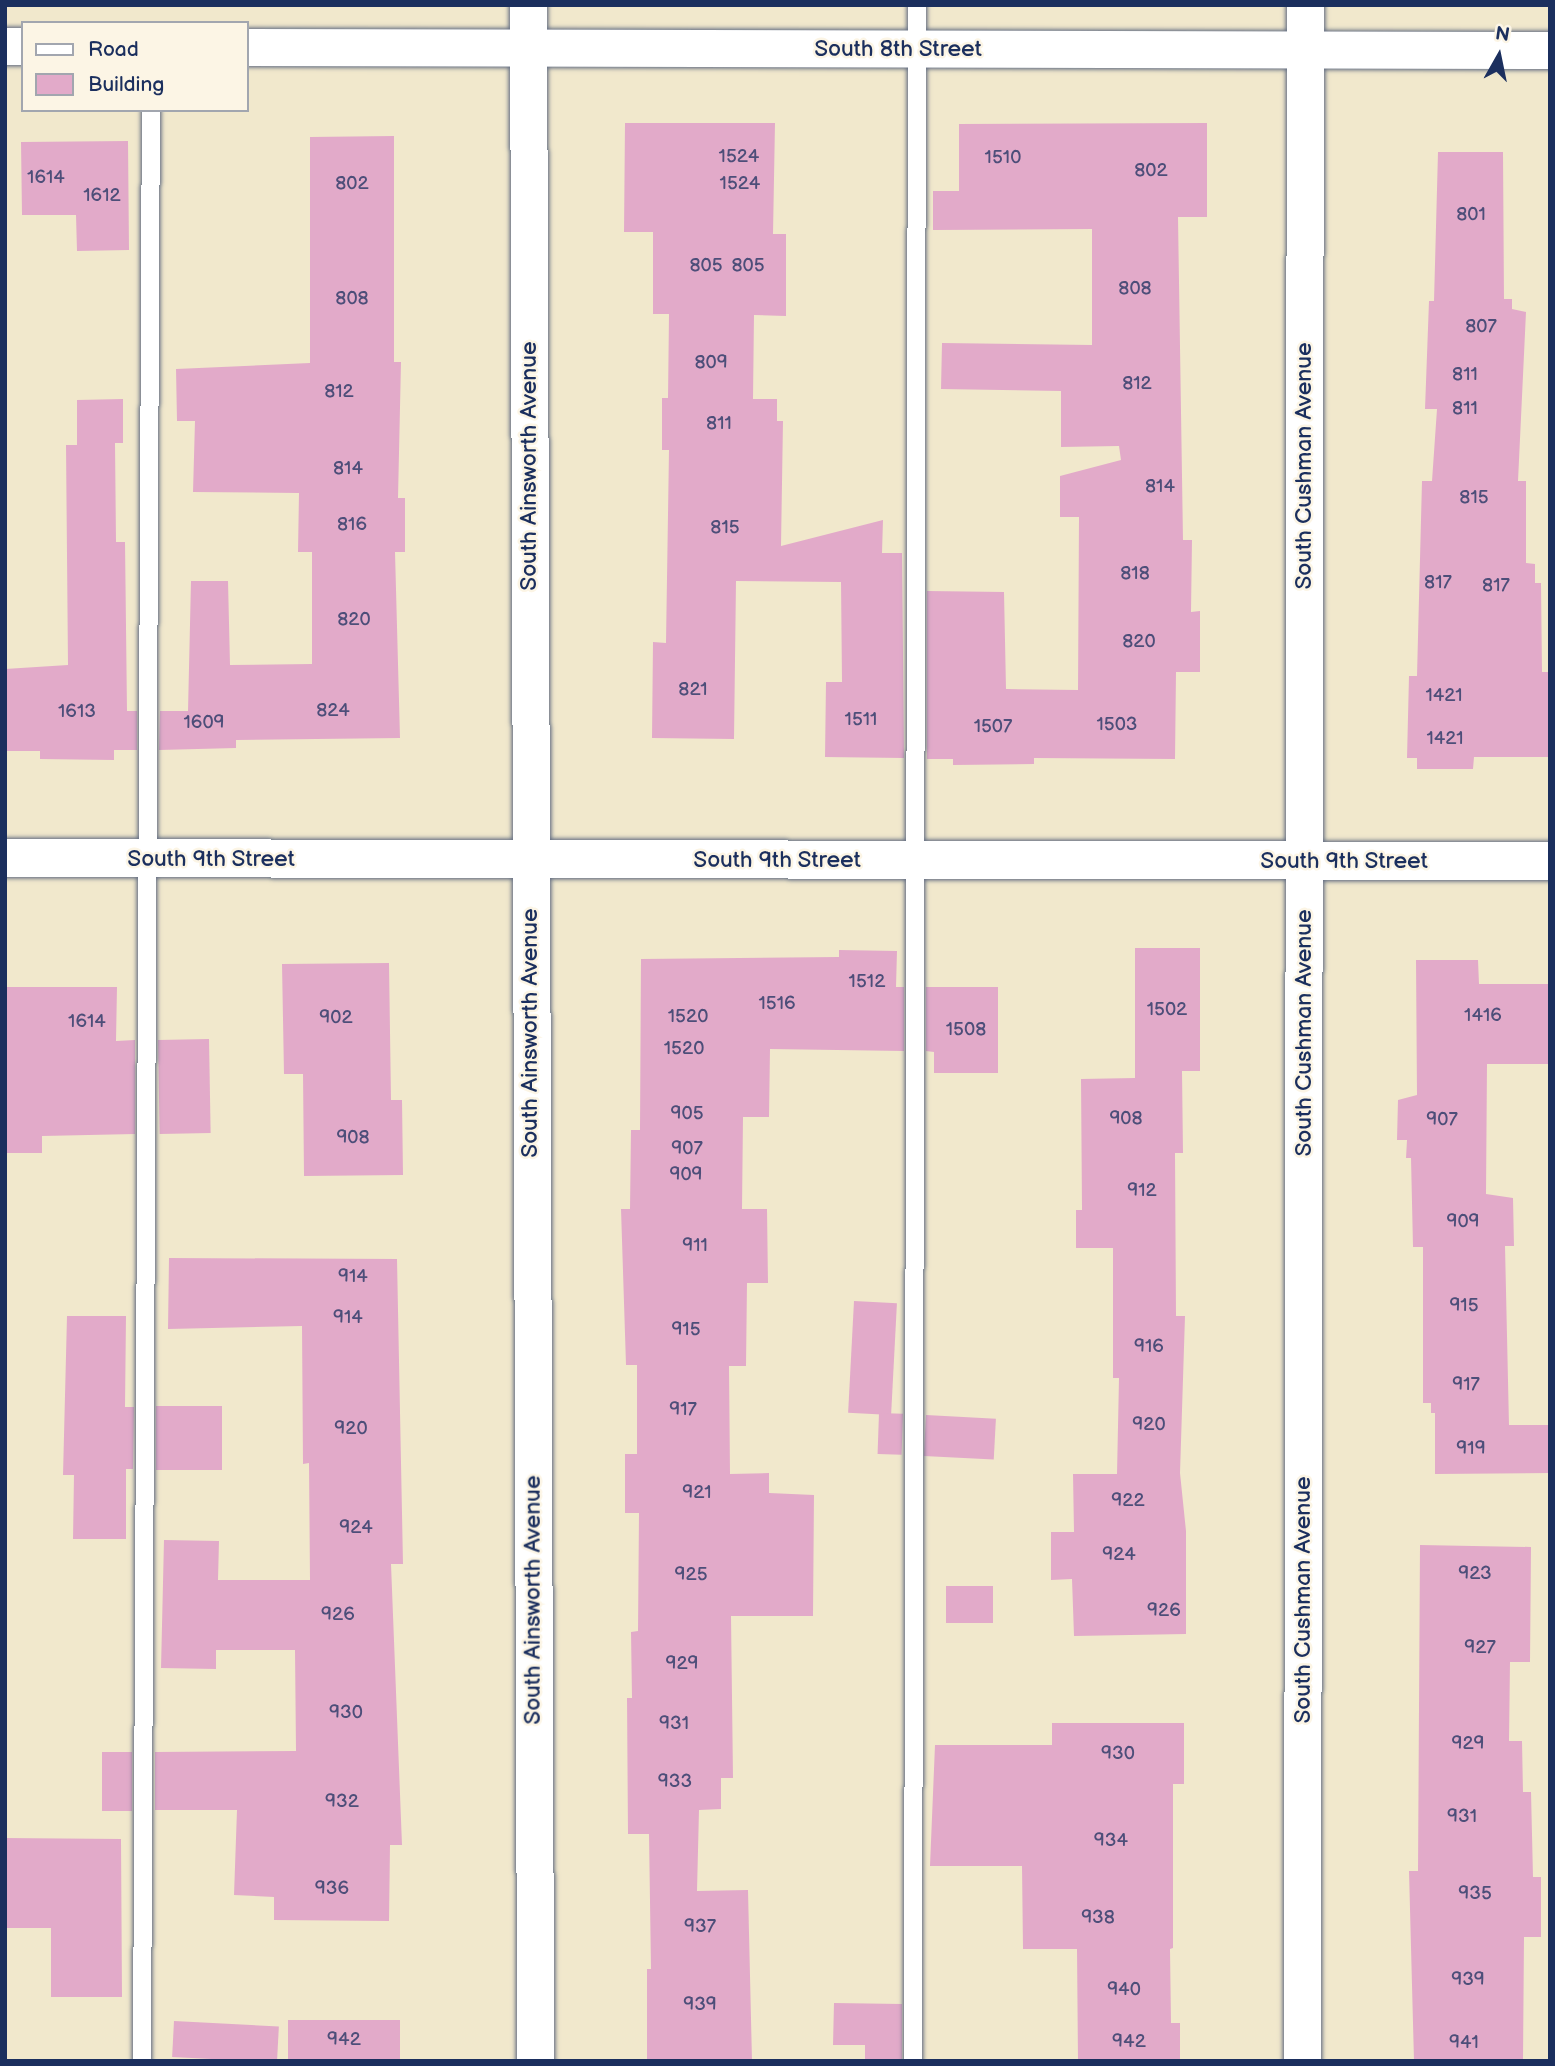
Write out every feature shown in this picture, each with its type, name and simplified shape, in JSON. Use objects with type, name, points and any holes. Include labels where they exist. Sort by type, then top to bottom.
[{"type":"street","name":"South Ainsworth Avenue","points":[[528,5],[535,2061]]},
{"type":"street","name":"South Cushman Avenue","points":[[1302,2061],[1305,5]]},
{"type":"street","name":"South 8th Street","points":[[248,47],[527,50],[1550,50]]},
{"type":"street","name":"South 9th Street","points":[[5,858],[1550,861]]},
{"type":"lane","points":[[913,2061],[917,5]]},
{"type":"lane","points":[[142,2061],[146,859],[152,112]]},
{"type":"building","points":[[625,123],[775,123],[773,234],[786,234],[786,316],[754,315],[753,399],[777,399],[777,421],[783,421],[781,546],[883,520],[882,553],[902,553],[904,758],[825,757],[826,682],[842,682],[841,582],[736,581],[734,739],[652,738],[653,642],[666,643],[669,450],[662,450],[662,398],[668,398],[669,314],[653,314],[653,232],[624,232]]},
{"type":"building","points":[[1207,123],[1207,217],[1178,217],[1183,540],[1192,540],[1191,612],[1200,611],[1200,672],[1176,672],[1175,759],[1034,758],[1034,764],[953,765],[953,759],[927,759],[927,591],[1004,592],[1006,689],[1078,690],[1079,517],[1060,517],[1060,476],[1121,460],[1119,446],[1061,447],[1061,391],[941,389],[942,343],[1092,345],[1092,229],[933,230],[933,191],[959,191],[959,124]]},
{"type":"building","points":[[394,136],[394,362],[401,362],[398,498],[405,498],[405,552],[395,552],[400,738],[236,740],[236,748],[159,750],[160,711],[188,711],[191,581],[228,581],[230,665],[312,664],[312,552],[298,552],[299,493],[193,492],[195,421],[177,421],[176,369],[310,363],[310,137]]},
{"type":"building","points":[[128,141],[129,250],[77,251],[76,215],[22,215],[21,142]]},
{"type":"building","points":[[1438,152],[1503,152],[1504,299],[1512,299],[1512,309],[1526,312],[1518,481],[1526,481],[1526,563],[1535,564],[1535,583],[1541,583],[1542,672],[1550,672],[1550,757],[1474,757],[1473,769],[1417,769],[1417,758],[1407,758],[1409,676],[1417,676],[1422,481],[1432,481],[1437,409],[1425,409],[1429,301],[1434,301]]},
{"type":"building","points":[[123,399],[123,443],[115,443],[116,542],[125,542],[127,711],[137,711],[137,750],[114,750],[114,760],[40,759],[40,751],[5,751],[5,669],[68,665],[66,445],[77,445],[77,400]]},
{"type":"building","points":[[1135,948],[1200,948],[1200,1071],[1182,1071],[1183,1153],[1175,1153],[1176,1316],[1185,1316],[1180,1473],[1186,1531],[1186,1634],[1074,1636],[1072,1579],[1051,1580],[1051,1532],[1074,1532],[1073,1474],[1117,1474],[1119,1378],[1113,1378],[1113,1248],[1076,1248],[1076,1210],[1082,1210],[1081,1079],[1135,1078]]},
{"type":"building","points":[[839,950],[897,951],[896,987],[904,987],[904,1051],[770,1049],[769,1117],[743,1117],[742,1209],[767,1209],[768,1283],[747,1283],[746,1366],[729,1366],[730,1474],[769,1473],[769,1493],[814,1495],[813,1616],[731,1616],[733,1778],[721,1778],[721,1809],[699,1810],[697,1891],[748,1890],[752,2061],[647,2061],[647,1969],[651,1969],[649,1834],[628,1834],[627,1698],[632,1698],[631,1632],[638,1631],[639,1513],[625,1513],[625,1454],[637,1454],[637,1365],[626,1365],[621,1209],[630,1209],[631,1130],[640,1130],[641,959],[839,957]]},
{"type":"building","points":[[1416,960],[1478,960],[1479,984],[1550,984],[1550,1064],[1487,1064],[1486,1194],[1513,1198],[1514,1246],[1505,1246],[1509,1425],[1550,1425],[1550,1473],[1435,1474],[1435,1413],[1431,1413],[1431,1403],[1423,1403],[1423,1247],[1413,1247],[1411,1158],[1406,1158],[1407,1140],[1397,1140],[1398,1100],[1417,1095]]},
{"type":"building","points":[[389,963],[391,1100],[402,1100],[403,1175],[304,1176],[303,1074],[284,1074],[282,964]]},
{"type":"building","points":[[5,987],[117,987],[116,1041],[135,1040],[135,1134],[42,1136],[42,1153],[5,1153]]},
{"type":"building","points":[[926,987],[998,987],[998,1073],[934,1073],[934,1052],[926,1051]]},
{"type":"building","points":[[209,1039],[211,1133],[160,1134],[158,1040]]},
{"type":"building","points":[[169,1258],[397,1259],[403,1564],[391,1564],[402,1845],[390,1845],[389,1921],[274,1920],[274,1897],[234,1895],[237,1810],[155,1810],[155,1752],[296,1751],[295,1650],[216,1650],[216,1669],[161,1668],[164,1540],[219,1541],[218,1580],[310,1580],[309,1463],[303,1464],[302,1326],[168,1329]]},
{"type":"building","points":[[854,1301],[897,1303],[891,1415],[848,1413]]},
{"type":"building","points":[[67,1316],[126,1316],[125,1407],[134,1407],[133,1469],[126,1469],[126,1539],[73,1539],[74,1475],[63,1475]]},
{"type":"building","points":[[156,1406],[222,1406],[222,1470],[156,1470]]},
{"type":"building","points":[[879,1413],[903,1414],[902,1455],[878,1454]]},
{"type":"building","points":[[926,1415],[996,1419],[994,1460],[924,1456]]},
{"type":"building","points":[[1420,1545],[1531,1547],[1530,1662],[1510,1662],[1509,1741],[1522,1741],[1523,1792],[1531,1792],[1533,1877],[1541,1877],[1541,1937],[1524,1937],[1523,2061],[1414,2061],[1409,1871],[1418,1871]]},
{"type":"building","points":[[946,1586],[993,1586],[993,1623],[946,1623]]},
{"type":"building","points":[[1052,1723],[1184,1723],[1184,1784],[1173,1784],[1173,1948],[1170,1949],[1171,2023],[1180,2023],[1180,2061],[1078,2061],[1077,1949],[1023,1949],[1022,1866],[930,1866],[935,1745],[1052,1745]]},
{"type":"building","points":[[102,1752],[132,1752],[132,1811],[102,1811]]},
{"type":"building","points":[[5,1838],[121,1839],[122,1997],[51,1997],[51,1928],[5,1928]]},
{"type":"building","points":[[834,2003],[902,2004],[902,2061],[865,2061],[865,2045],[833,2045]]},
{"type":"building","points":[[288,2020],[400,2020],[400,2061],[288,2061]]},
{"type":"building","points":[[174,2021],[279,2026],[277,2061],[172,2057]]}]
